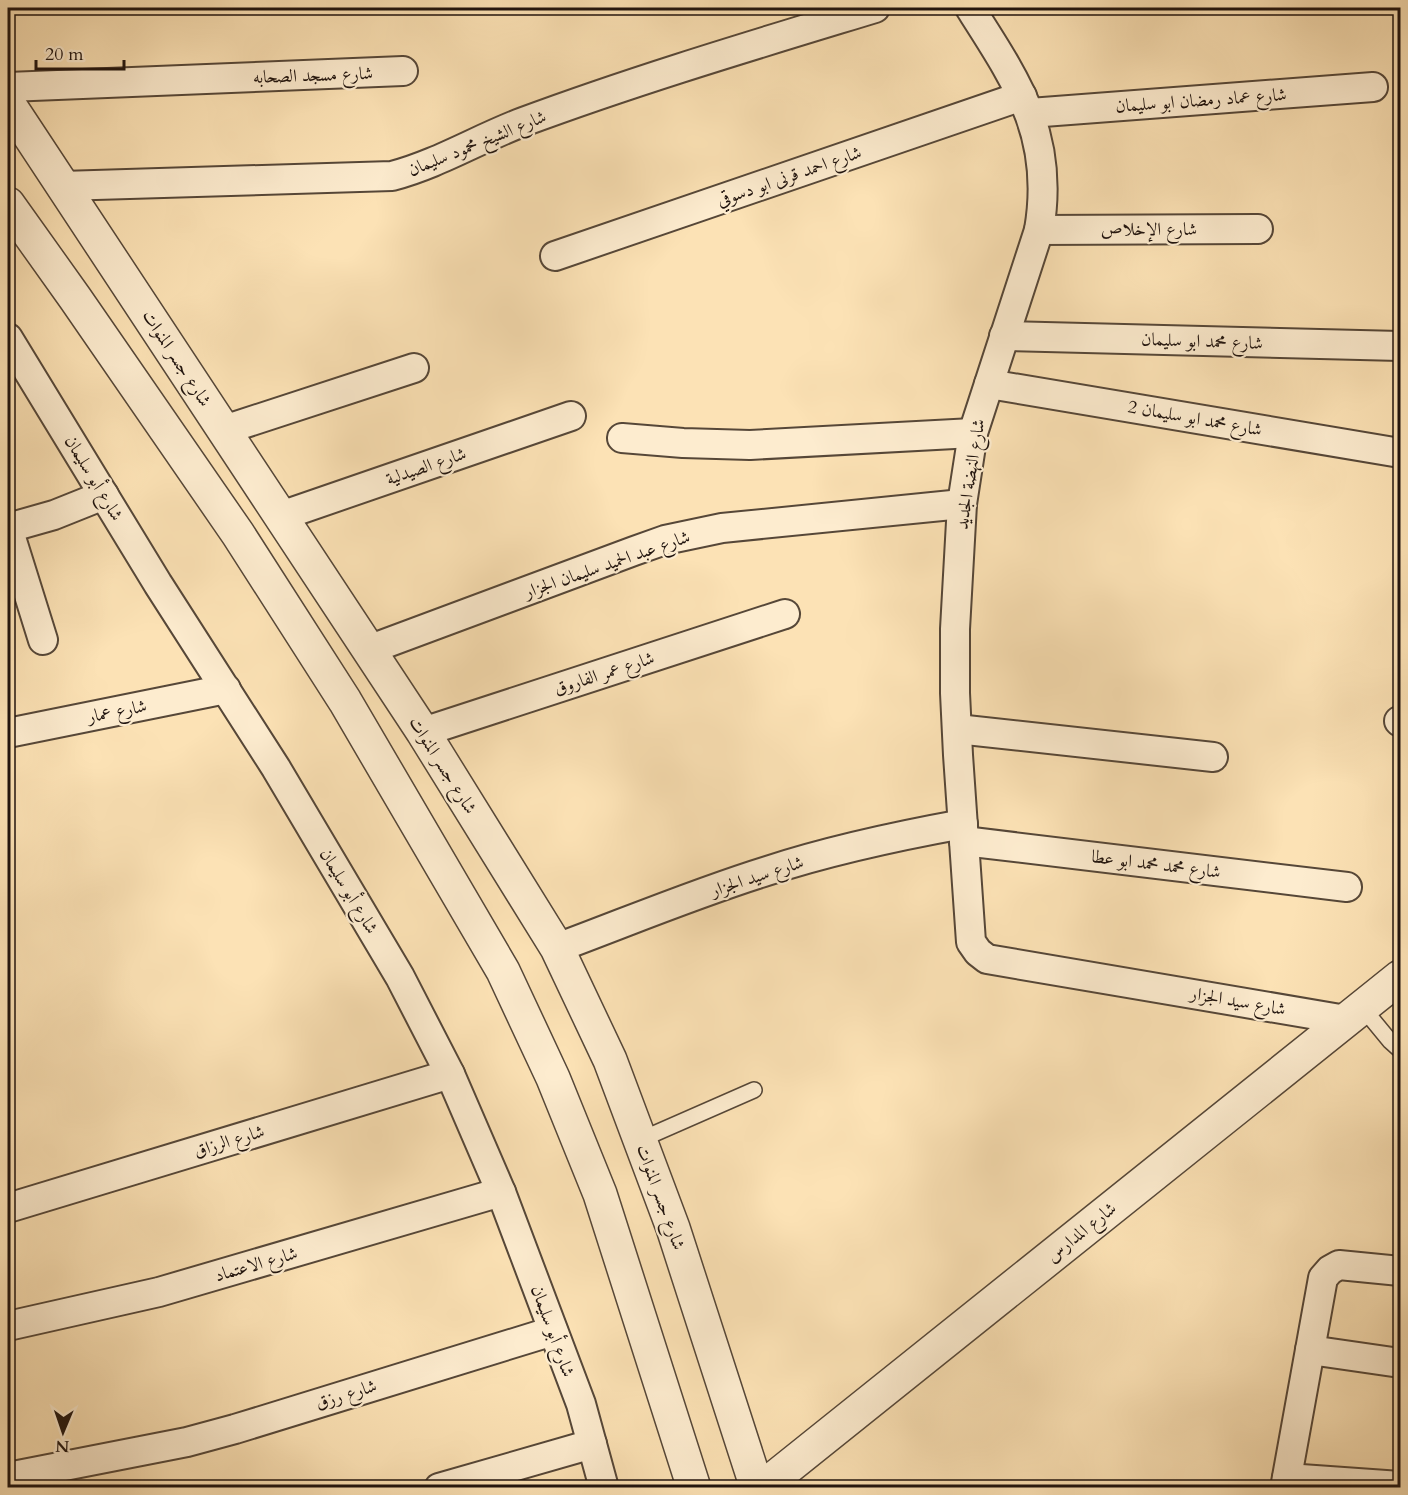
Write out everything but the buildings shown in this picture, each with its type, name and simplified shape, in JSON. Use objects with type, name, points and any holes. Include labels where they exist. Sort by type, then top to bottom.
[{"type":"street","name":"شارع الشيخ محمود سليمان","points":[[62,186],[392,176],[419,169],[521,123],[672,71],[875,8]]},
{"type":"street","name":"شارع النهضة الجديد","points":[[970,8],[1010,72],[1026,104],[1042,159],[1044,206],[1039,230],[972,433],[962,504],[955,630],[957,729],[970,931]]},
{"type":"street","name":"شارع مسجد الصحابه","points":[[8,87],[403,71]]},
{"type":"street","name":"شارع عماد رمضان ابو سليمان","points":[[1026,104],[1372,87]]},
{"type":"street","name":"شارع جسر المنوات","points":[[8,104],[423,732],[557,948],[610,1060],[673,1228],[758,1488]]},
{"type":"street","name":"شارع احمد قرنى ابو دسوقي","points":[[555,256],[1026,104]]},
{"type":"street","points":[[8,204],[238,534],[345,701],[503,971],[553,1078],[600,1194],[694,1488]]},
{"type":"street","name":"شارع الإخلاص","points":[[1039,230],[1258,229]]},
{"type":"street","name":"شارع محمد ابو سليمان","points":[[1005,336],[1401,346]]},
{"type":"street","name":"شارع أبو سليمان","points":[[10,345],[282,778],[400,977],[450,1074],[501,1192],[580,1404],[604,1488]]},
{"type":"street","points":[[224,430],[414,368]]},
{"type":"street","name":"شارع محمد ابو سليمان 2","points":[[989,384],[1401,453]]},
{"type":"street","name":"شارع الصيدلية","points":[[281,516],[571,416]]},
{"type":"street","points":[[622,438],[750,446],[972,433]]},
{"type":"street","points":[[43,640],[8,528],[54,515],[104,495]]},
{"type":"street","name":"شارع عبد الحميد سليمان الجزار","points":[[368,650],[634,551],[694,533],[722,528],[962,504]]},
{"type":"street","name":"شارع عمر الفاروق","points":[[423,732],[785,614]]},
{"type":"street","name":"شارع عمار","points":[[8,733],[226,689]]},
{"type":"street","points":[[957,729],[1213,757]]},
{"type":"street","name":"شارع محمد محمد ابو عطا","points":[[964,832],[1347,887]]},
{"type":"street","name":"شارع سيد الجزار","points":[[557,948],[767,871],[855,846],[964,832]]},
{"type":"street","name":"شارع سيد الجزار","points":[[970,931],[971,942],[987,959],[1354,1013]]},
{"type":"street","name":"شارع المدارس","points":[[762,1488],[1401,977]]},
{"type":"street","name":"شارع الرزاق","points":[[8,1208],[450,1074]]},
{"type":"street","name":"شارع الاعتماد","points":[[8,1326],[159,1292],[501,1192]]},
{"type":"street","points":[[1401,1271],[1339,1265],[1330,1269],[1323,1278],[1286,1483],[1401,1486]]},
{"type":"street","name":"شارع رزق","points":[[8,1477],[187,1442],[553,1331]]},
{"type":"street","points":[[1310,1350],[1401,1363]]},
{"type":"street","points":[[439,1488],[591,1444]]},
{"type":"lane","points":[[1354,1013],[1401,1050]]},
{"type":"lane","points":[[640,1140],[754,1090]]}]
